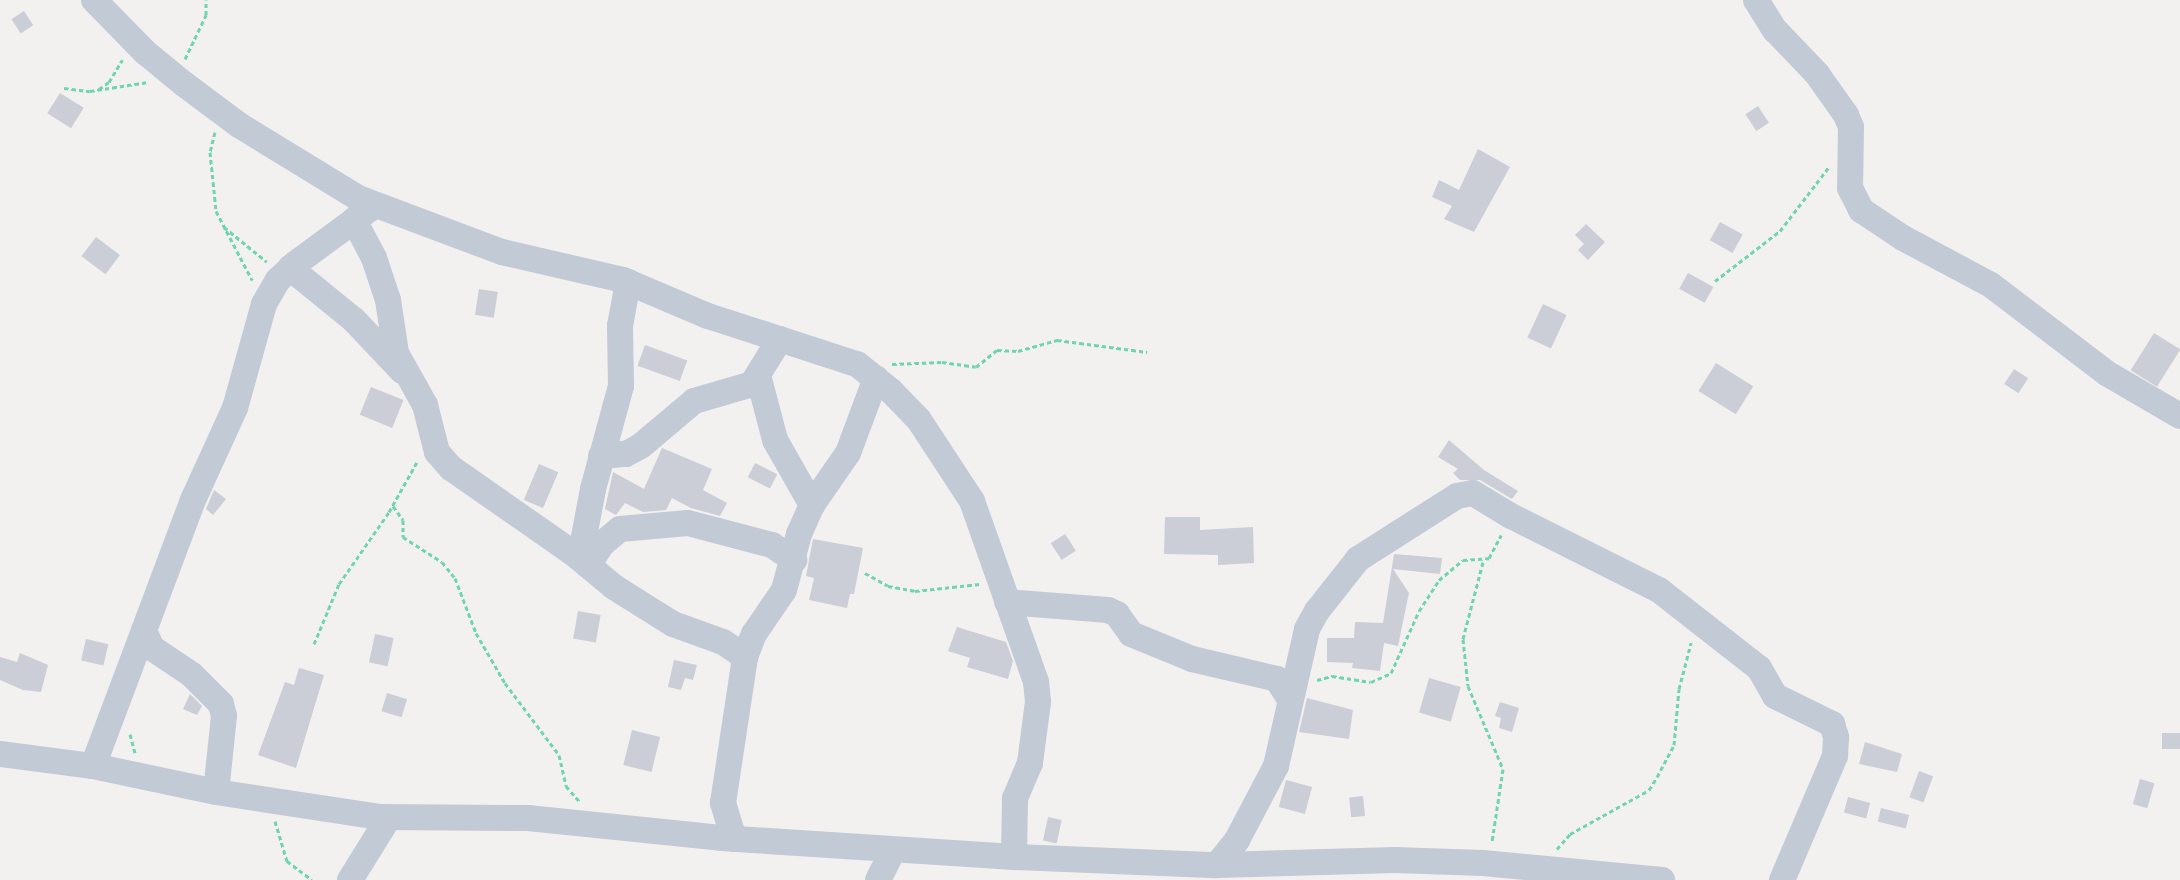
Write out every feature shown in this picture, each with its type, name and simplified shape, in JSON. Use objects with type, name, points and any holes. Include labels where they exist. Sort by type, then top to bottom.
[{"type":"street","points":[[94,0],[131,38],[218,110],[305,167],[375,205],[502,252],[628,282],[708,316],[780,339],[867,371],[919,420],[964,486],[1004,597],[1025,645],[1038,702],[1029,769],[1015,798],[1014,857]]},
{"type":"street","points":[[1756,0],[1774,30],[1817,74],[1846,115],[1851,127],[1850,188],[1861,210],[1903,238],[1991,285],[2108,374],[2180,416]]},
{"type":"street","points":[[93,766],[120,700],[193,500],[235,408],[261,311],[279,280],[290,268],[375,205]]},
{"type":"street","points":[[354,220],[374,258],[393,317],[396,353],[406,375],[425,405],[434,445],[451,468],[584,561],[614,587],[673,624],[723,642],[745,657]]},
{"type":"street","points":[[290,268],[354,320],[406,375]]},
{"type":"street","points":[[584,561],[601,456],[621,386],[620,326],[628,282]]},
{"type":"street","points":[[601,456],[626,454],[694,401],[744,388],[758,375],[780,339]]},
{"type":"street","points":[[734,839],[723,803],[745,657],[753,634],[784,590],[794,560],[799,534],[812,505],[848,453],[867,371]]},
{"type":"street","points":[[758,375],[775,440],[812,505]]},
{"type":"street","points":[[1216,865],[1237,840],[1276,766],[1292,693],[1312,619],[1358,560],[1461,494],[1473,493],[1524,522],[1659,590],[1762,671],[1775,696],[1824,717],[1835,730],[1836,746],[1828,774],[1782,880]]},
{"type":"street","points":[[584,561],[620,529],[688,523],[772,544],[794,560]]},
{"type":"street","points":[[1004,597],[1108,609],[1117,614],[1131,634],[1192,659],[1277,679],[1292,693]]},
{"type":"street","points":[[144,631],[152,648],[192,675],[221,704],[224,716],[216,792]]},
{"type":"street","points":[[0,754],[93,766],[216,792],[389,817],[528,818],[734,839],[1014,857],[1216,865],[1395,860],[1484,869],[1546,870],[1662,880]]},
{"type":"street","points":[[350,880],[389,817]]},
{"type":"street","points":[[878,880],[893,850]]},
{"type":"path","points":[[64,88],[98,91],[173,75],[200,30],[206,0]]},
{"type":"path","points":[[98,91],[112,76],[131,38]]},
{"type":"path","points":[[218,110],[210,152],[210,178],[222,226],[250,274],[261,311]]},
{"type":"path","points":[[1715,281],[1780,231],[1831,163]]},
{"type":"path","points":[[222,226],[259,258],[290,268]]},
{"type":"path","points":[[867,371],[942,362],[976,367],[997,350],[1018,351],[1057,340],[1148,352]]},
{"type":"path","points":[[314,644],[339,584],[393,506],[411,472],[434,445]]},
{"type":"path","points":[[393,506],[403,520],[403,537],[442,562],[455,579],[472,624],[501,676],[553,746],[566,786],[584,805]]},
{"type":"path","points":[[1484,869],[1503,769],[1468,686],[1463,639],[1483,562],[1492,555],[1503,533],[1524,522]]},
{"type":"path","points":[[1292,693],[1332,676],[1371,682],[1391,673],[1419,611],[1440,580],[1462,560],[1483,562]]},
{"type":"path","points":[[865,573],[888,586],[915,591],[980,584],[1004,597]]},
{"type":"path","points":[[1546,870],[1557,848],[1570,834],[1641,795],[1657,777],[1674,745],[1684,661],[1689,646],[1705,625]]},
{"type":"path","points":[[120,700],[139,777]]},
{"type":"path","points":[[269,799],[287,861],[312,880]]},
{"type":"building","points":[[24,11],[33,25],[21,33],[11,19]]},
{"type":"building","points":[[60,93],[84,108],[71,128],[47,113]]},
{"type":"building","points":[[1758,106],[1769,123],[1756,131],[1745,114]]},
{"type":"building","points":[[1478,149],[1510,167],[1474,232],[1444,219],[1452,206],[1432,197],[1439,180],[1459,190]]},
{"type":"building","points":[[1720,222],[1743,235],[1733,253],[1710,240]]},
{"type":"building","points":[[1586,224],[1605,242],[1588,260],[1578,250],[1584,244],[1575,235]]},
{"type":"building","points":[[96,237],[120,255],[106,274],[82,256]]},
{"type":"building","points":[[1688,273],[1713,287],[1705,303],[1679,289]]},
{"type":"building","points":[[479,289],[498,292],[494,318],[475,315]]},
{"type":"building","points":[[1543,304],[1567,315],[1551,349],[1527,338]]},
{"type":"building","points":[[2154,333],[2180,349],[2157,387],[2131,370]]},
{"type":"building","points":[[645,345],[687,360],[680,381],[637,366]]},
{"type":"building","points":[[1716,363],[1753,386],[1736,414],[1699,391]]},
{"type":"building","points":[[2014,369],[2028,378],[2018,393],[2004,384]]},
{"type":"building","points":[[371,387],[403,400],[392,428],[360,415]]},
{"type":"building","points":[[1449,440],[1484,470],[1518,491],[1512,499],[1480,480],[1460,480],[1453,473],[1458,469],[1438,457]]},
{"type":"building","points":[[662,448],[712,469],[703,490],[727,503],[720,516],[691,508],[672,498],[666,510],[643,512],[625,503],[616,515],[605,509],[613,472],[644,489]]},
{"type":"building","points":[[755,463],[777,474],[770,489],[748,477]]},
{"type":"building","points":[[539,464],[558,472],[543,508],[524,500]]},
{"type":"building","points":[[214,490],[226,499],[213,515],[206,509]]},
{"type":"building","points":[[1165,517],[1200,517],[1200,530],[1253,527],[1254,563],[1218,565],[1218,555],[1164,554]]},
{"type":"building","points":[[1065,534],[1076,551],[1062,560],[1051,543]]},
{"type":"building","points":[[813,539],[863,548],[854,594],[850,594],[847,608],[809,600],[814,578],[806,576]]},
{"type":"building","points":[[1394,554],[1442,558],[1440,574],[1393,569],[1409,593],[1398,646],[1384,643],[1380,671],[1352,668],[1353,663],[1327,662],[1327,638],[1354,638],[1355,622],[1383,623]]},
{"type":"building","points":[[578,611],[601,615],[596,643],[573,639]]},
{"type":"building","points":[[957,627],[1006,642],[1013,661],[1008,679],[967,667],[970,658],[948,651]]},
{"type":"building","points":[[375,634],[394,638],[388,666],[369,662]]},
{"type":"building","points":[[86,639],[108,644],[103,666],[81,660]]},
{"type":"building","points":[[20,653],[48,665],[41,692],[23,690],[0,680],[0,657],[17,662]]},
{"type":"building","points":[[674,660],[697,665],[693,680],[685,678],[681,690],[668,687]]},
{"type":"building","points":[[299,668],[324,675],[296,768],[258,755],[285,682],[294,685]]},
{"type":"building","points":[[1429,678],[1461,687],[1451,722],[1419,713]]},
{"type":"building","points":[[387,693],[407,699],[402,717],[381,711]]},
{"type":"building","points":[[190,694],[202,706],[197,715],[183,709]]},
{"type":"building","points":[[1307,698],[1353,710],[1349,739],[1299,732]]},
{"type":"building","points":[[1500,702],[1519,708],[1512,732],[1499,728],[1501,718],[1495,716]]},
{"type":"building","points":[[632,730],[660,737],[651,772],[623,765]]},
{"type":"building","points":[[2162,733],[2180,733],[2180,749],[2162,749]]},
{"type":"building","points":[[1865,742],[1902,754],[1897,772],[1859,764]]},
{"type":"building","points":[[1919,771],[1933,776],[1924,802],[1909,797]]},
{"type":"building","points":[[2140,779],[2154,783],[2147,808],[2133,804]]},
{"type":"building","points":[[1286,780],[1312,787],[1305,814],[1279,807]]},
{"type":"building","points":[[1363,796],[1365,816],[1351,817],[1349,797]]},
{"type":"building","points":[[1848,797],[1870,803],[1866,818],[1844,812]]},
{"type":"building","points":[[1881,808],[1909,815],[1906,829],[1878,822]]},
{"type":"building","points":[[1048,817],[1062,820],[1057,843],[1043,840]]}]
